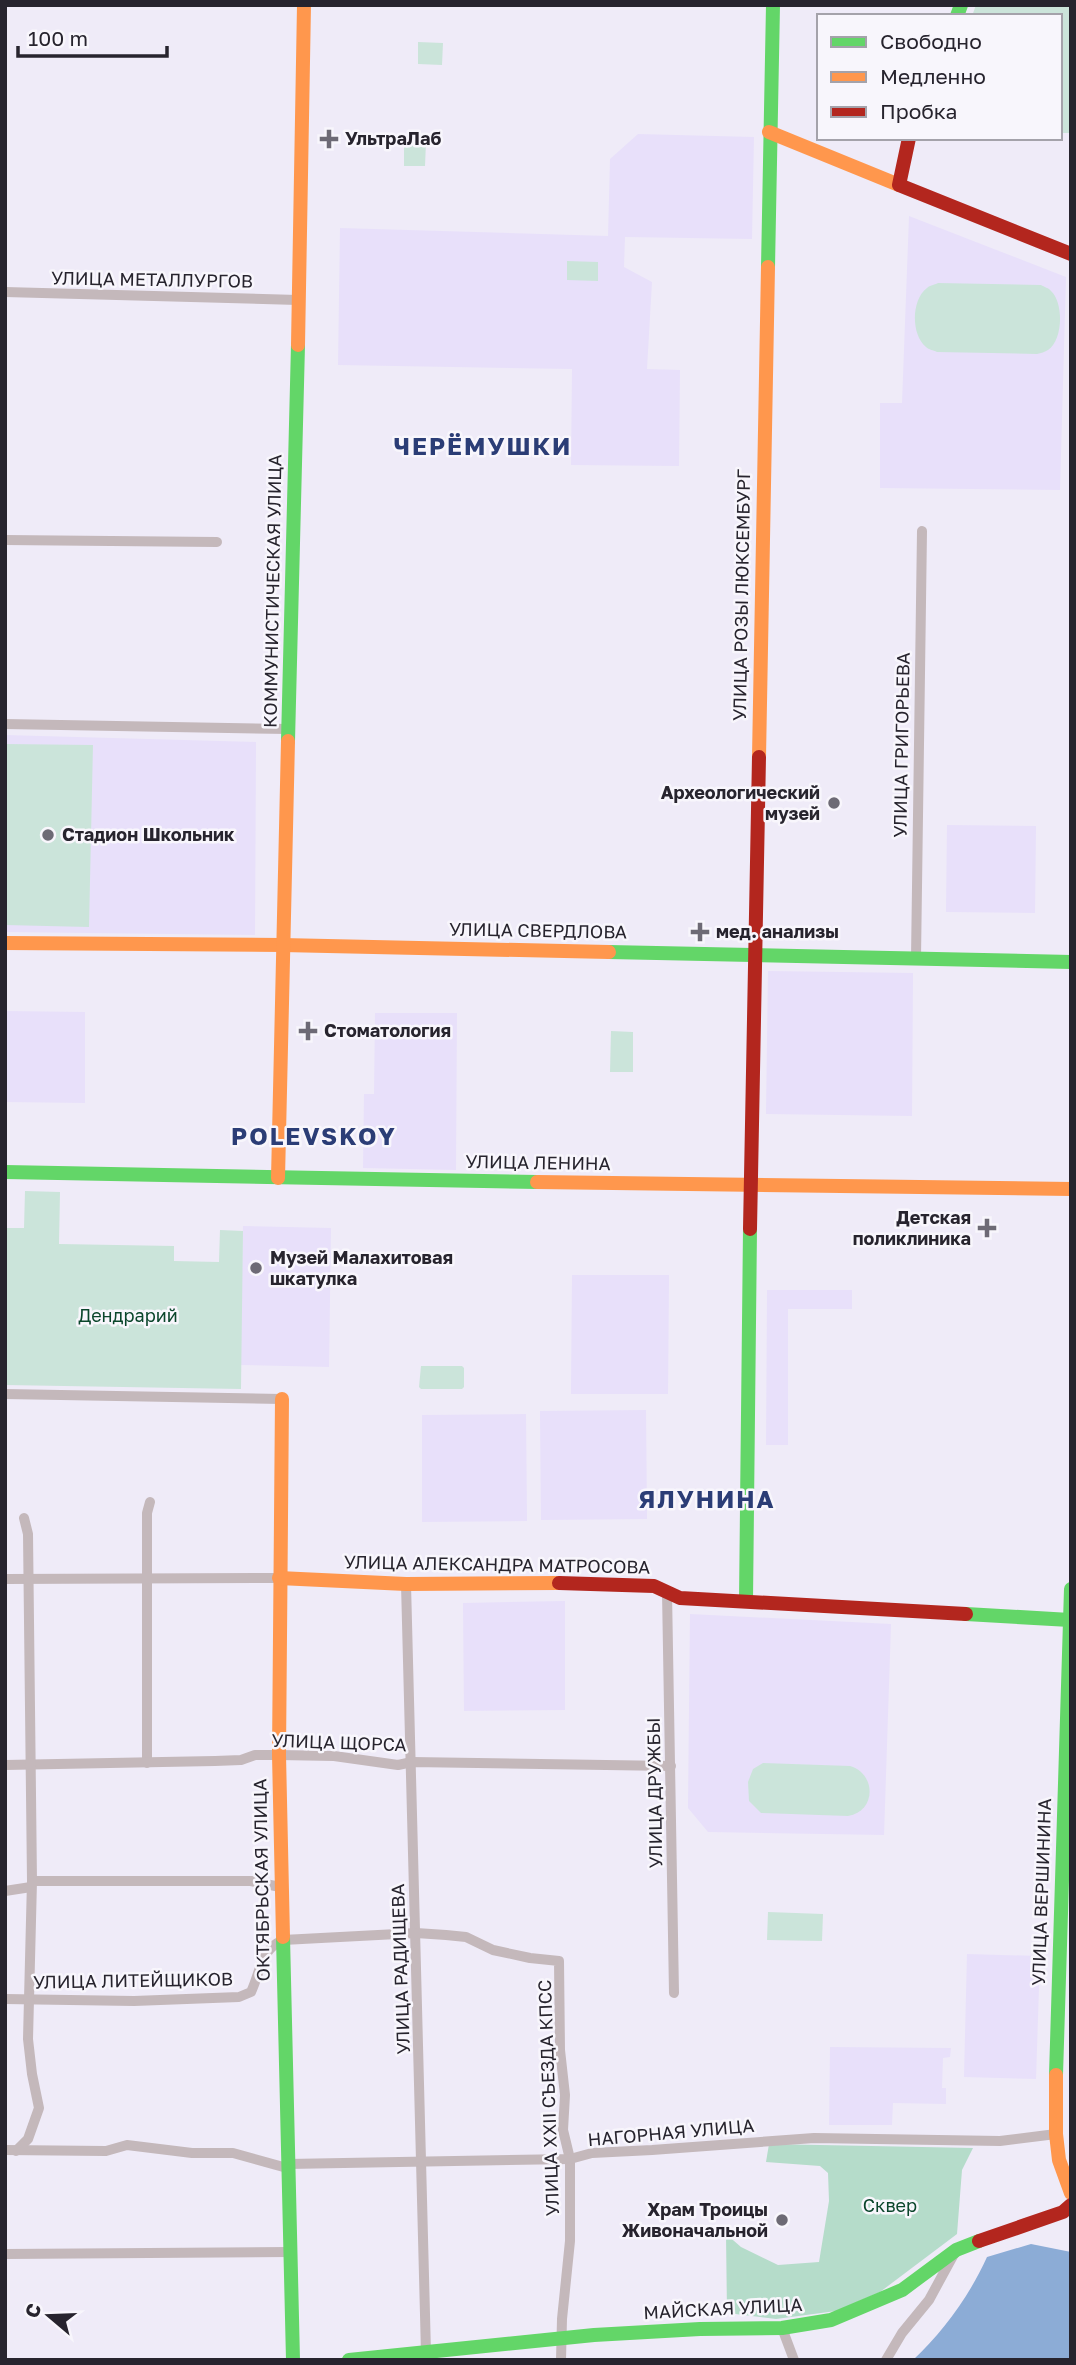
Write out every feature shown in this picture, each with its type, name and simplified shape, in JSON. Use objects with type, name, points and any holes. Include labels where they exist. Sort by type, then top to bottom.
[{"type":"street","name":"КОММУНИСТИЧЕСКАЯ УЛИЦА","points":[[278,1178],[303,5]]},
{"type":"street","name":"УЛИЦА РОЗЫ ЛЮКСЕМБУРГ","points":[[746,1601],[773,5]]},
{"type":"street","points":[[769,132],[1071,254]]},
{"type":"street","points":[[899,185],[908,140]]},
{"type":"street","name":"УЛИЦА МЕТАЛЛУРГОВ","points":[[5,292],[298,300]]},
{"type":"street","name":"УЛИЦА ГРИГОРЬЕВА","points":[[916,958],[922,531]]},
{"type":"street","points":[[5,540],[218,542]]},
{"type":"street","points":[[5,724],[289,730]]},
{"type":"street","name":"УЛИЦА СВЕРДЛОВА","points":[[5,943],[282,945],[1071,962]]},
{"type":"street","name":"УЛИЦА ЛЕНИНА","points":[[5,1171],[278,1178],[1071,1189]]},
{"type":"street","points":[[5,1394],[282,1399]]},
{"type":"street","name":"ОКТЯБРЬСКАЯ УЛИЦА","points":[[282,1399],[279,1578],[280,1887],[284,1940],[293,2360]]},
{"type":"street","points":[[148,1763],[147,1513],[150,1502]]},
{"type":"street","points":[[10,2151],[27,2139],[39,2108],[28,2039],[32,1884],[29,1579],[28,1534],[24,1518]]},
{"type":"street","name":"УЛИЦА АЛЕКСАНДРА МАТРОСОВА","points":[[5,1579],[279,1578],[407,1584],[591,1583],[654,1586],[680,1598],[1070,1620]]},
{"type":"street","name":"УЛИЦА РАДИЩЕВА","points":[[407,1584],[426,2353]]},
{"type":"street","name":"УЛИЦА ВЕРШИНИНА","points":[[1071,1589],[1056,2046],[1056,2134],[1059,2160],[1071,2193]]},
{"type":"street","name":"УЛИЦА ДРУЖБЫ","points":[[667,1592],[674,1993]]},
{"type":"street","name":"УЛИЦА ЩОРСА","points":[[5,1765],[215,1761],[241,1760],[255,1755],[279,1755],[334,1756],[398,1765],[412,1762],[671,1766]]},
{"type":"street","points":[[5,1891],[32,1884],[251,1881],[280,1887]]},
{"type":"street","points":[[284,1940],[416,1933]]},
{"type":"street","name":"УЛИЦА XXII СЪЕЗДА КПСС","points":[[416,1933],[466,1937],[493,1950],[559,1961],[560,2050],[565,2095],[563,2130],[570,2159],[570,2241],[561,2360]]},
{"type":"street","name":"УЛИЦА ЛИТЕЙЩИКОВ","points":[[5,1999],[134,2001],[239,1997],[251,1992],[263,1956],[273,1945],[284,1940]]},
{"type":"street","name":"НАГОРНАЯ УЛИЦА","points":[[10,2151],[106,2151],[127,2145],[233,2154],[288,2166],[395,2161],[422,2163],[570,2159],[592,2153],[814,2138],[1000,2141],[1056,2134]]},
{"type":"street","name":"МАЙСКАЯ УЛИЦА","points":[[349,2360],[594,2335],[782,2328],[831,2320],[902,2290],[956,2250],[1063,2212],[1071,2205]]},
{"type":"street","points":[[886,2360],[902,2333],[929,2300],[956,2250]]},
{"type":"street","points":[[5,2255],[290,2252]]},
{"type":"street","points":[[782,2328],[794,2360]]},
{"type":"shaded area","points":[[638,134],[754,137],[752,239],[625,237],[624,267],[652,282],[647,369],[680,370],[679,466],[571,465],[572,369],[338,365],[340,228],[608,236],[610,159]]},
{"type":"shaded area","points":[[909,216],[1066,277],[1060,490],[880,488],[880,403],[902,403]]},
{"type":"shaded area","points":[[5,735],[256,742],[255,935],[5,932]]},
{"type":"shaded area","points":[[947,825],[1036,826],[1035,913],[946,912]]},
{"type":"shaded area","points":[[768,971],[913,973],[912,1116],[766,1114]]},
{"type":"shaded area","points":[[5,1011],[85,1012],[85,1103],[5,1102]]},
{"type":"shaded area","points":[[375,1013],[457,1013],[456,1170],[363,1168],[364,1094],[374,1094]]},
{"type":"shaded area","points":[[243,1226],[331,1228],[329,1367],[240,1365]]},
{"type":"shaded area","points":[[572,1275],[669,1275],[668,1394],[571,1394]]},
{"type":"shaded area","points":[[767,1290],[852,1290],[852,1309],[788,1309],[788,1445],[766,1445]]},
{"type":"shaded area","points":[[646,1410],[647,1519],[541,1520],[540,1411]]},
{"type":"shaded area","points":[[526,1414],[527,1521],[422,1522],[422,1415]]},
{"type":"shaded area","points":[[565,1601],[565,1710],[464,1711],[463,1603]]},
{"type":"shaded area","points":[[690,1614],[891,1624],[884,1835],[708,1832],[688,1808]]},
{"type":"shaded area","points":[[967,1954],[1040,1956],[1036,2079],[964,2077]]},
{"type":"shaded area","points":[[830,2047],[951,2048],[950,2057],[943,2058],[942,2088],[946,2088],[946,2104],[893,2103],[892,2125],[829,2125]]},
{"type":"green space","points":[[976,5],[1071,5],[1071,133],[1062,133],[1062,14],[973,14]]},
{"type":"green space","points":[[418,42],[443,43],[442,65],[418,64]]},
{"type":"green space","points":[[404,141],[426,142],[425,166],[404,166]]},
{"type":"green space","points":[[567,261],[598,262],[598,281],[567,280]]},
{"type":"green space","points":[[938,283],[1041,285],[1050,290],[1058,304],[1060,321],[1057,338],[1048,350],[1037,354],[937,352],[928,349],[918,334],[916,309],[922,293]]},
{"type":"green space","name":"Стадион Школьник","points":[[5,744],[93,745],[89,927],[5,925]]},
{"type":"green space","points":[[611,1031],[633,1032],[633,1072],[610,1072]]},
{"type":"green space","name":"Дендрарий","points":[[25,1191],[60,1192],[59,1244],[174,1246],[174,1261],[219,1262],[220,1230],[243,1231],[241,1389],[5,1385],[5,1228],[24,1228]]},
{"type":"green space","points":[[421,1366],[462,1366],[464,1387],[421,1389]]},
{"type":"green space","points":[[763,1763],[850,1766],[859,1770],[869,1784],[868,1801],[864,1808],[848,1816],[761,1813],[749,1801],[748,1782],[753,1769]]},
{"type":"green space","points":[[768,1912],[823,1914],[822,1941],[767,1940]]},
{"type":"green space","name":"Сквер","points":[[769,2144],[973,2148],[962,2170],[957,2234],[880,2292],[836,2311],[776,2319],[727,2313],[726,2234],[741,2247],[778,2265],[819,2262],[829,2201],[828,2173],[820,2166],[766,2162]]},
{"type":"water","points":[[1031,2244],[1071,2252],[1071,2360],[913,2360],[955,2312],[987,2257]]},
{"type":"traffic: fast","points":[[768,267],[773,5]]},
{"type":"traffic: fast","points":[[958,14],[961,5]]},
{"type":"traffic: fast","points":[[288,741],[298,345]]},
{"type":"traffic: fast","points":[[609,952],[1071,962]]},
{"type":"traffic: fast","points":[[5,1172],[537,1182]]},
{"type":"traffic: fast","points":[[746,1601],[750,1229]]},
{"type":"traffic: fast","points":[[1056,2075],[1071,1589]]},
{"type":"traffic: fast","points":[[966,1614],[1070,1620]]},
{"type":"traffic: fast","points":[[283,1937],[293,2360]]},
{"type":"traffic: fast","points":[[349,2360],[594,2335],[782,2328],[831,2320],[902,2290],[956,2250],[979,2241]]},
{"type":"traffic: slow","points":[[298,345],[304,5]]},
{"type":"traffic: slow","points":[[769,132],[899,185]]},
{"type":"traffic: slow","points":[[759,757],[768,267]]},
{"type":"traffic: slow","points":[[278,1178],[288,741]]},
{"type":"traffic: slow","points":[[5,943],[282,945],[609,952]]},
{"type":"traffic: slow","points":[[537,1182],[1071,1189]]},
{"type":"traffic: slow","points":[[282,1399],[279,1755],[283,1937]]},
{"type":"traffic: slow","points":[[279,1578],[406,1584],[559,1583]]},
{"type":"traffic: slow","points":[[1056,2075],[1059,2160],[1071,2193]]},
{"type":"traffic: jam","points":[[909,140],[899,185],[1071,254]]},
{"type":"traffic: jam","points":[[750,1229],[759,757]]},
{"type":"traffic: jam","points":[[559,1583],[654,1586],[680,1598],[966,1614]]},
{"type":"traffic: jam","points":[[979,2241],[1063,2212],[1071,2205]]},
{"type":"place","name":"УльтраЛаб","points":[[329,139]]},
{"type":"place","name":"Археологический музей","points":[[834,803]]},
{"type":"place","name":"Стадион Школьник","points":[[48,835]]},
{"type":"place","name":"мед. анализы","points":[[700,932]]},
{"type":"place","name":"Стоматология","points":[[308,1031]]},
{"type":"place","name":"Детская поликлиника","points":[[987,1228]]},
{"type":"place","name":"Музей Малахитовая шкатулка","points":[[256,1268]]},
{"type":"place","name":"Храм Троицы Живоначальной","points":[[782,2220]]},
{"type":"district","name":"ЧЕРЁМУШКИ","points":[[483,447]]},
{"type":"district","name":"POLEVSKOY","points":[[314,1137]]},
{"type":"district","name":"ЯЛУНИНА","points":[[707,1500]]}]
